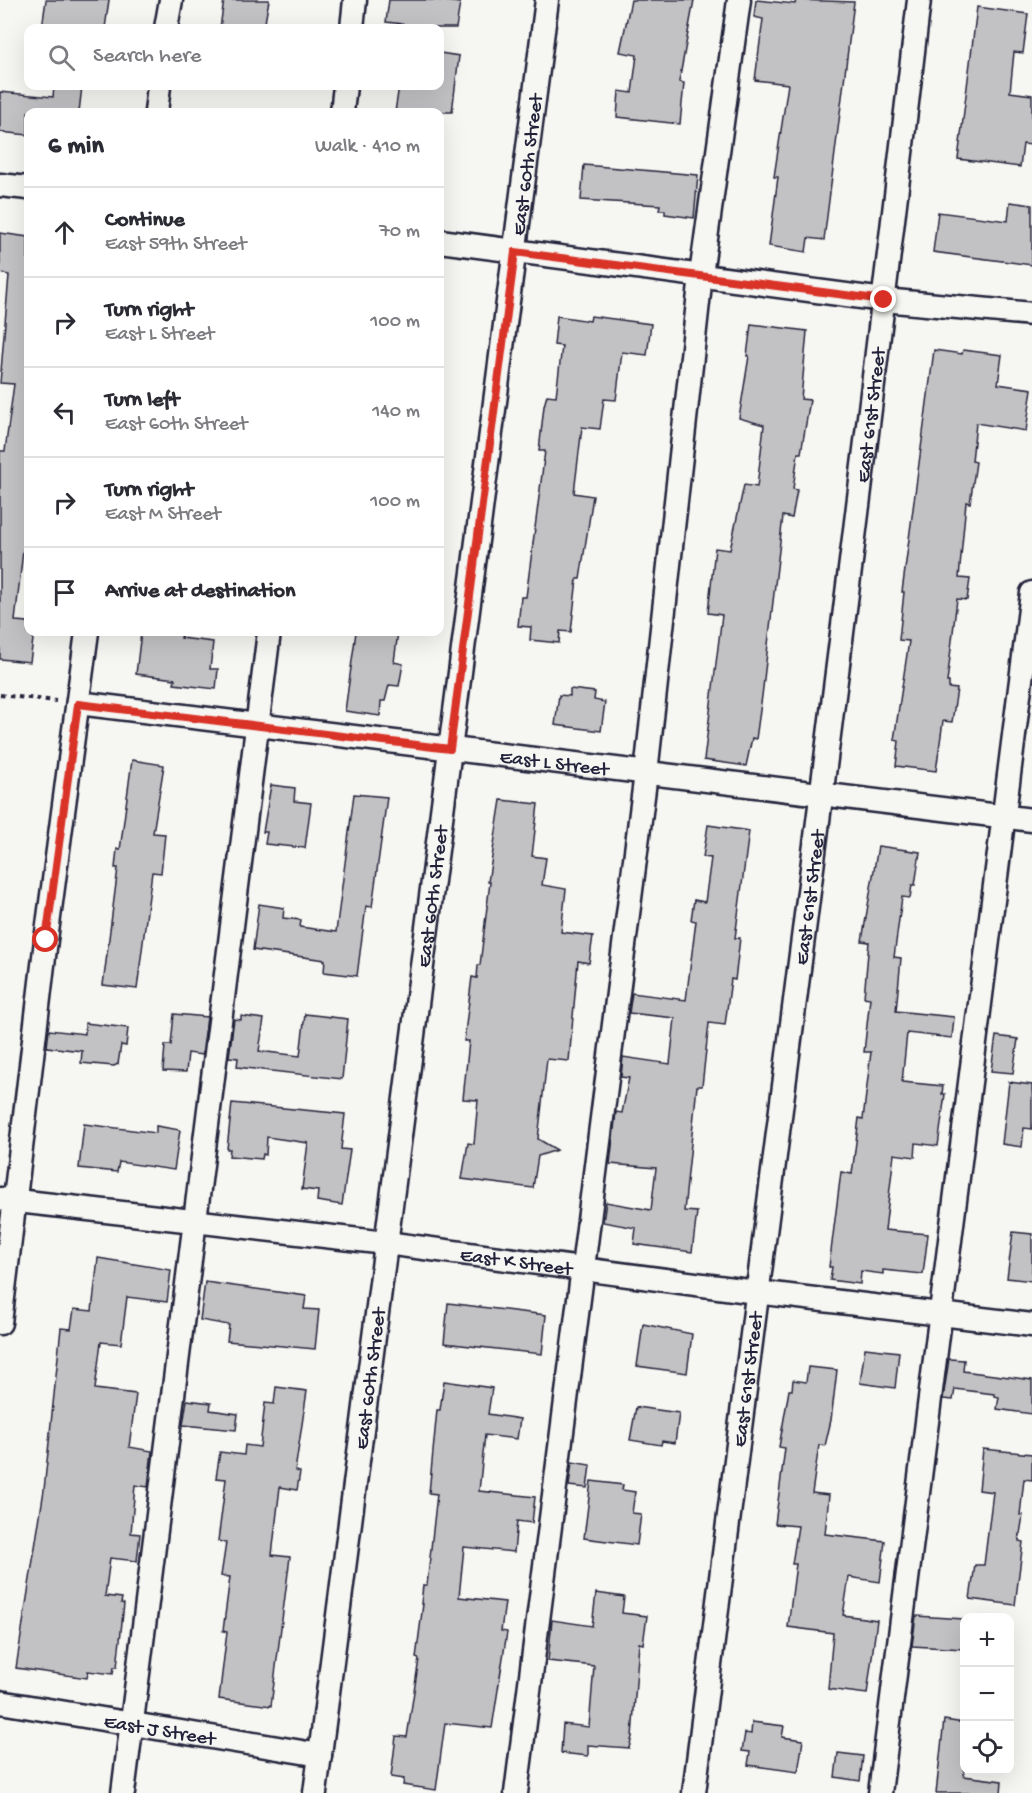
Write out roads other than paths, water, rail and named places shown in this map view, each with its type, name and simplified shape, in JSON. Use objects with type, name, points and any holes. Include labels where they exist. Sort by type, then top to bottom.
[{"type":"street","points":[[167,24],[171,0]]},
{"type":"street","points":[[352,24],[355,0]]},
{"type":"street","name":"East 60th Street","points":[[315,1793],[547,0]]},
{"type":"street","points":[[516,1793],[646,773],[701,275],[739,0]]},
{"type":"street","name":"East 61st Street","points":[[694,1793],[756,1292],[823,795],[919,0]]},
{"type":"street","points":[[156,108],[159,90]]},
{"type":"street","points":[[342,108],[345,90]]},
{"type":"street","points":[[0,185],[24,188]]},
{"type":"street","points":[[444,242],[884,300],[1032,314]]},
{"type":"street","points":[[880,1793],[1032,593]]},
{"type":"street","points":[[0,1323],[8,1200],[86,636]]},
{"type":"street","points":[[123,1793],[196,1221],[255,725],[268,636]]},
{"type":"street","name":"East L Street","points":[[78,704],[1032,820]]},
{"type":"street","name":"East K Street","points":[[8,1200],[386,1243],[756,1292],[1032,1325]]},
{"type":"street","name":"East J Street","points":[[0,1702],[320,1755]]}]
